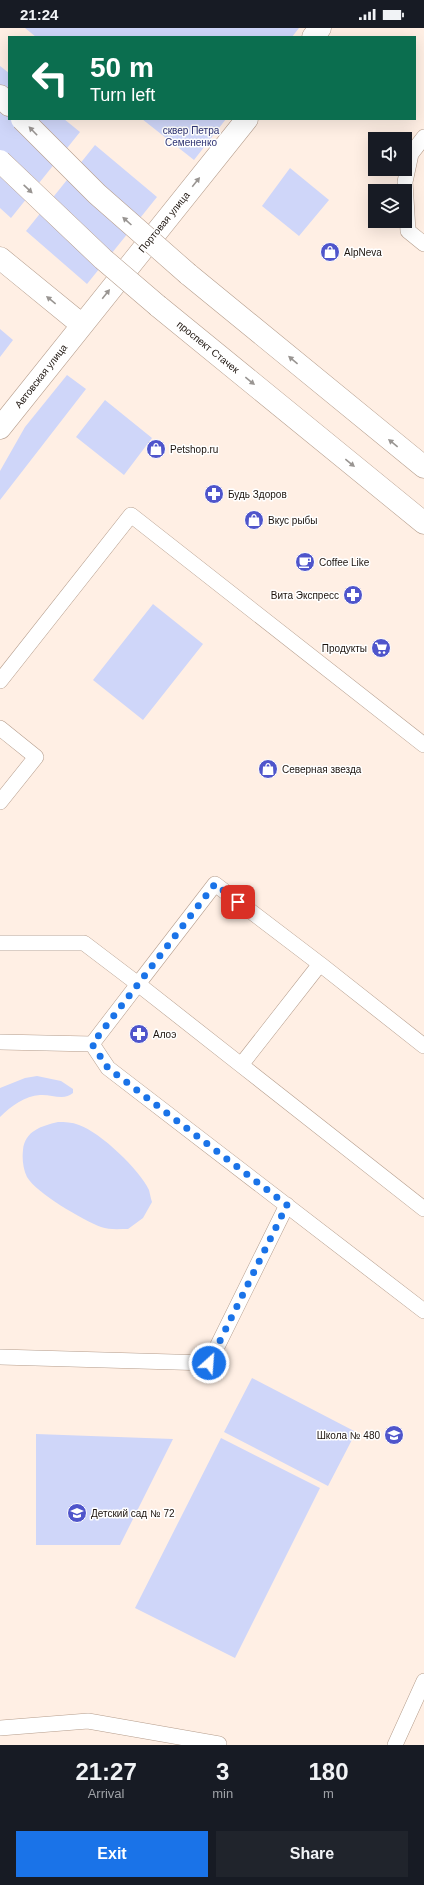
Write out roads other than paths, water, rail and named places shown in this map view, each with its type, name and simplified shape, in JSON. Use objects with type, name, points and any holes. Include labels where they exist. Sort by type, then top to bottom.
[{"type":"main road","points":[[314,36],[320,28]]},
{"type":"main road","points":[[0,96],[8,104]]},
{"type":"main road","points":[[23,120],[97,194],[204,287],[424,467]]},
{"type":"main road","name":"Портовая улица","points":[[82,324],[246,120]]},
{"type":"main road","name":"проспект Стачек","points":[[0,161],[104,259],[176,321],[424,523]]},
{"type":"main road","points":[[0,258],[82,324]]},
{"type":"main road","name":"Автовская улица","points":[[0,428],[82,324]]},
{"type":"lane","points":[[424,137],[411,154],[405,182],[408,231],[424,244]]},
{"type":"lane","points":[[0,681],[131,515],[424,745]]},
{"type":"lane","points":[[0,728],[36,757],[0,802]]},
{"type":"lane","points":[[92,1044],[215,884],[424,1046]]},
{"type":"lane","points":[[0,943],[84,943],[424,1209]]},
{"type":"lane","points":[[241,1065],[320,964]]},
{"type":"lane","points":[[0,1042],[92,1044]]},
{"type":"lane","points":[[92,1044],[108,1068],[424,1311]]},
{"type":"lane","points":[[0,1357],[209,1363],[287,1205]]},
{"type":"lane","points":[[395,1745],[424,1681]]},
{"type":"lane","points":[[0,1728],[88,1721],[221,1745]]},
{"type":"place","name":"AlpNeva","points":[[330,252]]},
{"type":"place","name":"Petshop.ru","points":[[156,449]]},
{"type":"place","name":"Будь Здоров","points":[[214,494]]},
{"type":"place","name":"Вкус рыбы","points":[[254,520]]},
{"type":"place","name":"Coffee Like","points":[[305,562]]},
{"type":"place","name":"Вита Экспресс","points":[[353,595]]},
{"type":"place","name":"Продукты","points":[[381,648]]},
{"type":"place","name":"Северная звезда","points":[[268,769]]},
{"type":"place","name":"Алоэ","points":[[139,1034]]},
{"type":"place","name":"Школа № 480","points":[[394,1435]]},
{"type":"place","name":"Детский сад № 72","points":[[77,1513]]},
{"type":"park label","name":"сквер Петра Семененко","points":[[191,136]]}]
